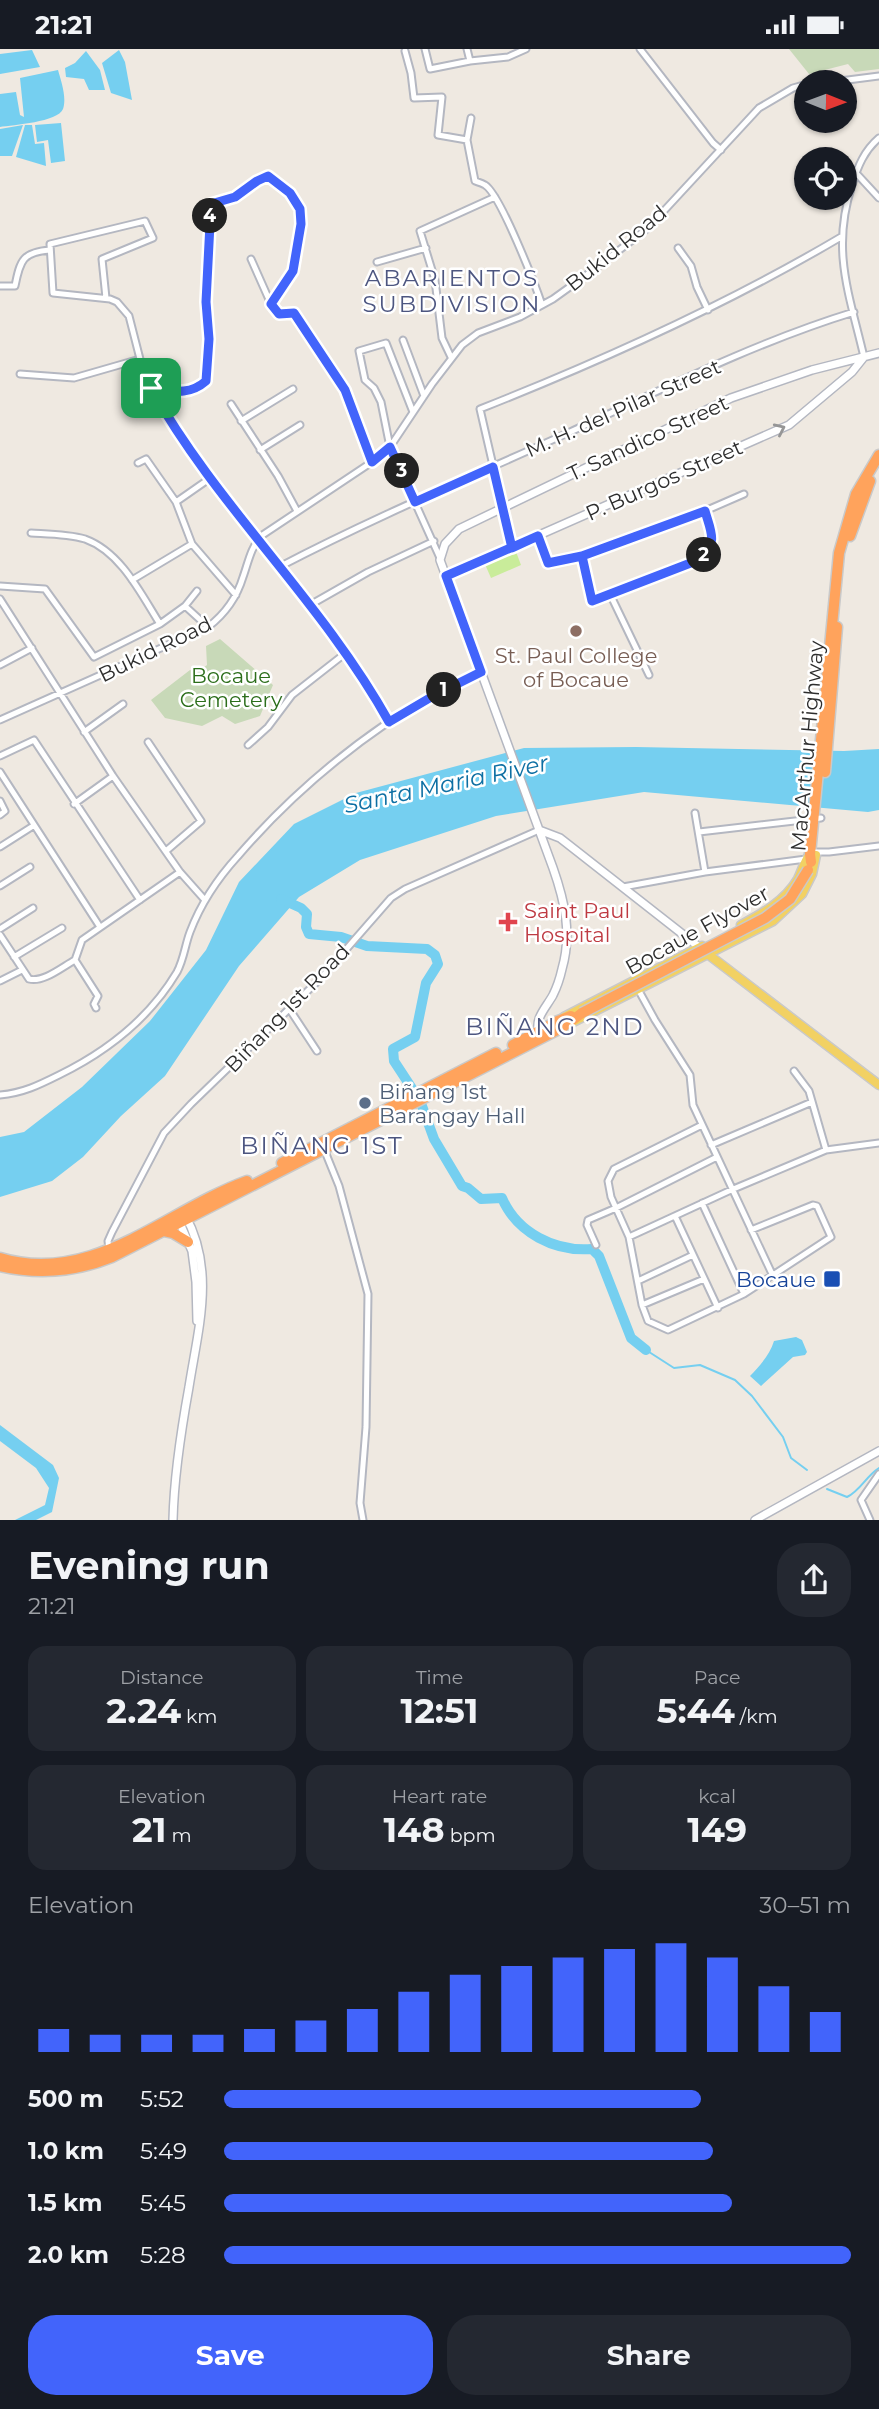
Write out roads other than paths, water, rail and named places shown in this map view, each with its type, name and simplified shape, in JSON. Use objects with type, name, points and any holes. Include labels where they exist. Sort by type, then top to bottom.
[{"type":"highway","name":"MacArthur Highway","points":[[811,858],[818,817],[839,553],[856,494],[879,455]]},
{"type":"highway","name":"MacArthur Highway","points":[[824,743],[846,552],[862,497],[879,466]]},
{"type":"highway","name":"Bocaue Flyover","points":[[560,1024],[765,918],[790,899],[811,858]]},
{"type":"highway","name":"MacArthur Highway","points":[[0,1266],[29,1271],[58,1271],[87,1266],[560,1024]]},
{"type":"highway","name":"MacArthur Highway","points":[[0,1258],[55,1264],[111,1254],[164,1231],[182,1217]]},
{"type":"highway","points":[[164,1231],[188,1242]]},
{"type":"main road","name":"T. Sandico Street","points":[[440,560],[445,544],[458,529],[731,398],[812,370],[879,353]]},
{"type":"main road","name":"P. Burgos Street","points":[[446,576],[789,425],[852,372],[864,356]]},
{"type":"main road","points":[[440,560],[563,898],[568,930],[563,966],[553,995],[539,1018],[539,1034]]},
{"type":"main road","points":[[539,830],[559,838],[699,947]]},
{"type":"main road","name":"MacArthur Highway","points":[[560,1024],[577,1008],[749,921],[775,904],[794,885],[811,858]]},
{"type":"main road","name":"MacArthur Highway","points":[[560,1024],[583,1019],[773,921],[793,904],[812,874],[811,858]]},
{"type":"main road","points":[[709,954],[879,1085]]},
{"type":"main road","points":[[182,1217],[192,1251],[198,1329]]},
{"type":"main road","points":[[173,1520],[174,1494],[204,1279],[199,1249],[182,1217]]},
{"type":"main road","points":[[755,1520],[879,1451]]},
{"type":"street","points":[[425,49],[430,69],[508,57],[513,51],[526,49]]},
{"type":"street","points":[[467,49],[470,61]]},
{"type":"street","points":[[640,49],[721,150]]},
{"type":"street","points":[[405,51],[414,98],[442,97],[438,135],[467,140]]},
{"type":"street","points":[[858,79],[879,76]]},
{"type":"street","name":"Bukid Road","points":[[0,720],[208,627],[225,612],[236,595],[258,540],[390,447],[424,395],[462,345],[478,333],[520,317],[542,305],[648,228],[758,108],[794,88]]},
{"type":"street","points":[[471,118],[467,140],[475,181],[484,184],[495,197],[527,263],[542,305]]},
{"type":"street","points":[[857,171],[866,152],[879,138]]},
{"type":"street","points":[[857,174],[879,198]]},
{"type":"street","points":[[151,388],[182,392],[196,390],[206,381],[209,339],[206,302],[211,204],[235,197],[268,176],[290,193],[300,209],[301,224],[293,271],[271,304]]},
{"type":"street","points":[[451,357],[442,338],[435,280],[420,231],[495,197]]},
{"type":"street","points":[[846,210],[841,237],[842,258],[864,356]]},
{"type":"street","points":[[106,298],[102,259],[153,239],[145,221],[50,244],[53,293],[106,298],[117,302],[128,313],[151,388],[209,479],[347,652],[389,722]]},
{"type":"street","points":[[512,548],[480,409],[708,310],[841,237]]},
{"type":"street","points":[[678,247],[691,266],[708,310]]},
{"type":"street","points":[[377,262],[426,248]]},
{"type":"street","points":[[0,286],[15,286],[19,268],[26,256],[37,251],[50,250]]},
{"type":"street","points":[[251,259],[271,304],[279,314],[294,313],[328,361],[345,390],[372,462]]},
{"type":"street","name":"M. H. del Pilar Street","points":[[281,566],[361,525],[785,336],[854,312]]},
{"type":"street","points":[[403,340],[424,395]]},
{"type":"street","points":[[413,412],[386,343],[359,351],[365,380],[374,388],[381,402],[390,447],[434,541],[440,560]]},
{"type":"street","points":[[20,375],[74,378],[140,359]]},
{"type":"street","points":[[241,421],[293,389]]},
{"type":"street","points":[[231,404],[297,511]]},
{"type":"street","points":[[260,450],[300,425]]},
{"type":"street","points":[[138,463],[146,459],[176,502],[192,544],[236,595]]},
{"type":"street","points":[[176,502],[209,479]]},
{"type":"street","points":[[538,536],[548,563],[582,556],[744,494]]},
{"type":"street","points":[[582,556],[592,601],[701,559],[712,544],[705,511]]},
{"type":"street","points":[[31,533],[85,540],[112,556],[132,580],[160,624]]},
{"type":"street","points":[[310,605],[368,572],[434,541]]},
{"type":"street","points":[[132,580],[192,544]]},
{"type":"street","points":[[0,586],[45,589],[94,657],[160,624],[185,606],[197,591]]},
{"type":"street","points":[[610,594],[649,675]]},
{"type":"street","points":[[0,599],[113,776],[180,872],[204,899]]},
{"type":"street","points":[[185,606],[208,627]]},
{"type":"street","points":[[0,665],[32,648]]},
{"type":"street","points":[[248,745],[268,727],[292,695],[347,652]]},
{"type":"street","points":[[0,1095],[26,1091],[90,1059],[125,1035],[159,999],[176,972],[204,899],[239,854],[294,797],[351,749],[389,722],[481,672]]},
{"type":"street","points":[[84,732],[123,704]]},
{"type":"street","points":[[0,756],[34,740],[140,900]]},
{"type":"street","points":[[148,742],[201,821],[166,851]]},
{"type":"street","points":[[0,772],[2,781],[100,927]]},
{"type":"street","points":[[74,804],[113,776]]},
{"type":"street","points":[[0,801],[5,811],[0,815]]},
{"type":"street","points":[[695,813],[705,872]]},
{"type":"street","points":[[698,832],[818,817]]},
{"type":"street","points":[[0,847],[33,826]]},
{"type":"street","name":"Biñang 1st Road","points":[[111,1254],[109,1238],[164,1133],[290,1010],[397,894],[539,830]]},
{"type":"street","points":[[622,887],[879,846]]},
{"type":"street","points":[[0,886],[30,867]]},
{"type":"street","points":[[0,935],[2,943],[29,979],[35,981],[75,960],[82,940],[180,872]]},
{"type":"street","points":[[0,929],[33,908]]},
{"type":"street","points":[[14,957],[62,928]]},
{"type":"street","points":[[75,960],[98,997],[94,1004],[96,1008]]},
{"type":"street","points":[[0,982],[23,970]]},
{"type":"street","points":[[639,991],[654,1020],[690,1075],[693,1105],[773,1276]]},
{"type":"street","points":[[290,1010],[317,1051]]},
{"type":"street","points":[[794,1071],[809,1091],[826,1150]]},
{"type":"street","points":[[711,1145],[812,1102]]},
{"type":"street","points":[[702,1125],[614,1169],[608,1181],[611,1197],[629,1237],[642,1305],[648,1321],[668,1330],[718,1308],[831,1239],[817,1206],[813,1205],[751,1230]]},
{"type":"street","points":[[629,1237],[731,1189],[826,1150],[879,1143]]},
{"type":"street","points":[[322,1145],[339,1186],[368,1294],[366,1427],[360,1503],[363,1520]]},
{"type":"street","points":[[596,1245],[587,1222],[717,1157]]},
{"type":"street","points":[[702,1203],[744,1294]]},
{"type":"street","points":[[675,1216],[718,1308]]},
{"type":"street","points":[[638,1281],[693,1255]]},
{"type":"street","points":[[642,1305],[704,1279]]},
{"type":"street","points":[[870,1520],[861,1500],[879,1474]]},
{"type":"water","points":[[32,50],[40,67],[0,74],[0,54]]},
{"type":"water","points":[[119,50],[125,62],[132,100],[111,93],[102,63]]},
{"type":"water","points":[[86,51],[100,70],[105,90],[89,90],[84,79],[66,77],[65,68],[75,63]]},
{"type":"water","points":[[58,70],[64,99],[63,109],[59,113],[34,122],[0,127],[0,94],[16,92],[20,115],[24,117],[20,78]]},
{"type":"water","points":[[61,123],[65,161],[51,163],[48,140],[37,142],[35,125]]},
{"type":"water","points":[[23,125],[12,156],[0,156],[0,129]]},
{"type":"water","points":[[25,125],[32,125],[35,144],[44,143],[46,166],[16,157]]},
{"type":"water","name":"Santa Maria River","points":[[524,748],[844,751],[879,749],[879,810],[868,812],[644,792],[496,816],[360,860],[299,897],[239,966],[165,1076],[121,1116],[83,1157],[52,1181],[0,1197],[0,1137],[24,1132],[82,1087],[150,1021],[206,950],[239,882],[294,824],[356,793]]},
{"type":"water","points":[[796,1337],[802,1340],[807,1352],[805,1355],[793,1357],[761,1386],[750,1376],[764,1360],[774,1341]]},
{"type":"water","points":[[0,1425],[53,1465],[59,1478],[52,1512],[36,1520],[15,1520],[45,1505],[49,1488],[36,1468],[0,1441]]},
{"type":"waterway","points":[[281,899],[301,908],[307,914],[306,927],[309,934],[341,937],[367,946],[427,949],[435,955],[438,964],[426,983],[415,1037],[393,1049],[394,1061],[413,1090]]},
{"type":"waterway","points":[[422,1106],[434,1139],[462,1186],[481,1199],[502,1198],[517,1221],[539,1238],[564,1247],[592,1249],[599,1256],[631,1338],[646,1350]]},
{"type":"waterway","points":[[646,1350],[674,1368],[700,1365],[735,1380],[752,1396],[783,1437],[791,1458],[807,1470]]},
{"type":"waterway","points":[[827,1489],[847,1497],[879,1468]]},
{"type":"place","name":"St. Paul College of Bocaue","points":[[576,631]]},
{"type":"place","name":"Saint Paul Hospital","points":[[508,922]]},
{"type":"place","name":"Biñang 1st Barangay Hall","points":[[365,1103]]},
{"type":"place","name":"Bocaue","points":[[832,1279]]},
{"type":"district","name":"ABARIENTOS SUBDIVISION","points":[[452,291]]},
{"type":"district","name":"BIÑANG 2ND","points":[[555,1026]]},
{"type":"district","name":"BIÑANG 1ST","points":[[322,1145]]},
{"type":"park label","name":"Bocaue Cemetery","points":[[231,687]]}]
